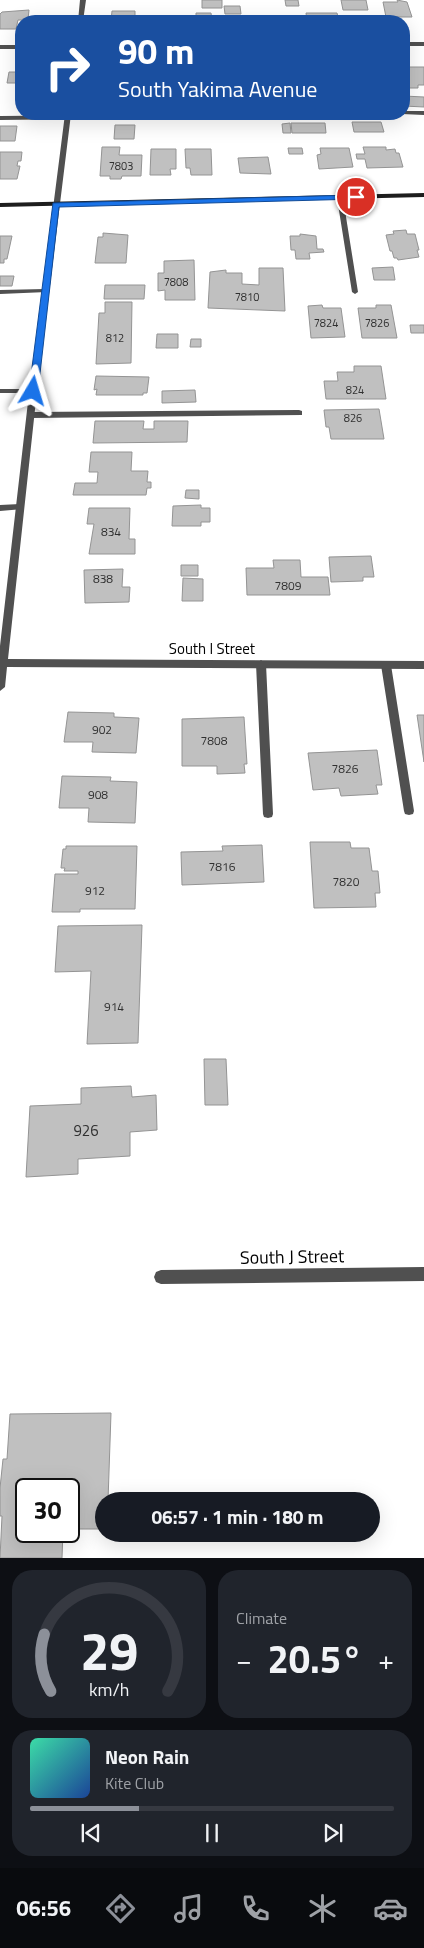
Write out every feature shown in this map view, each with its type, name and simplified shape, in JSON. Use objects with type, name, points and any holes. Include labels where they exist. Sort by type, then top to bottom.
[{"type":"main road","points":[[0,205],[424,195]]},
{"type":"street","points":[[82,15],[83,0]]},
{"type":"street","points":[[410,44],[424,44]]},
{"type":"street","points":[[0,47],[15,47]]},
{"type":"street","points":[[410,113],[424,113]]},
{"type":"street","points":[[0,118],[15,118]]},
{"type":"street","points":[[0,687],[55,205],[67,120]]},
{"type":"street","points":[[340,198],[355,292]]},
{"type":"street","points":[[0,292],[45,291]]},
{"type":"street","points":[[0,391],[33,391]]},
{"type":"street","points":[[31,415],[299,412]]},
{"type":"street","points":[[0,508],[20,508]]},
{"type":"street","name":"South I Street","points":[[2,663],[424,665]]},
{"type":"street","points":[[260,664],[268,814]]},
{"type":"street","points":[[386,665],[409,811]]},
{"type":"street","name":"South J Street","points":[[161,1277],[424,1274]]},
{"type":"building","points":[[202,0],[222,0],[222,8],[202,8]]},
{"type":"building","points":[[285,0],[298,0],[299,6],[286,6]]},
{"type":"building","points":[[341,0],[366,0],[368,10],[343,10]]},
{"type":"building","points":[[397,0],[407,2],[412,17],[410,15],[386,15],[383,2],[398,2]]},
{"type":"building","points":[[224,6],[240,6],[241,14],[225,14]]},
{"type":"building","points":[[29,10],[28,15],[15,15],[15,29],[0,29],[0,14],[2,12]]},
{"type":"building","points":[[112,11],[135,11],[135,15],[112,15]]},
{"type":"building","points":[[196,13],[211,13],[211,15],[196,15]]},
{"type":"building","points":[[306,13],[337,13],[338,15],[306,15]]},
{"type":"building","points":[[410,67],[424,67],[424,85],[418,85],[418,88],[410,88]]},
{"type":"building","points":[[9,72],[15,72],[15,83],[7,83]]},
{"type":"building","points":[[410,96],[424,97],[424,107],[410,106]]},
{"type":"building","points":[[352,122],[381,122],[384,132],[354,132]]},
{"type":"building","points":[[290,123],[291,133],[283,133],[282,124]]},
{"type":"building","points":[[291,123],[325,123],[326,133],[292,133]]},
{"type":"building","points":[[115,125],[135,125],[134,139],[114,139]]},
{"type":"building","points":[[0,126],[17,126],[15,141],[0,141]]},
{"type":"building","points":[[102,147],[120,147],[119,155],[142,155],[141,176],[122,176],[121,179],[110,179],[110,176],[100,176]]},
{"type":"building","points":[[363,147],[386,147],[386,150],[395,149],[396,153],[399,153],[403,167],[367,168],[365,159],[357,159],[356,154],[365,154]]},
{"type":"building","points":[[288,148],[302,148],[303,154],[289,154]]},
{"type":"building","points":[[320,148],[349,148],[353,167],[319,169],[317,155],[321,154]]},
{"type":"building","points":[[151,149],[176,149],[176,169],[170,169],[171,175],[150,175]]},
{"type":"building","points":[[185,149],[211,149],[212,175],[191,175],[190,168],[186,168]]},
{"type":"building","points":[[0,152],[22,152],[21,161],[18,161],[17,166],[20,166],[17,179],[0,179]]},
{"type":"building","points":[[268,157],[271,174],[240,173],[238,158]]},
{"type":"building","points":[[406,230],[407,234],[415,234],[419,257],[398,260],[394,258],[392,251],[390,251],[386,235],[394,234],[393,231]]},
{"type":"building","points":[[103,233],[128,235],[126,263],[95,263],[98,237],[103,237]]},
{"type":"building","points":[[300,234],[316,236],[317,249],[323,249],[324,252],[309,253],[310,259],[296,259],[295,250],[291,250],[290,236],[300,236]]},
{"type":"building","points":[[0,236],[12,236],[7,259],[4,259],[4,263],[0,263]]},
{"type":"building","points":[[194,260],[195,300],[165,300],[165,290],[158,291],[158,273],[164,273],[164,261]]},
{"type":"building","points":[[393,267],[395,280],[374,280],[372,268]]},
{"type":"building","points":[[259,268],[283,268],[285,311],[208,308],[210,272],[226,270],[226,273],[242,273],[242,284],[259,285]]},
{"type":"building","points":[[0,276],[14,276],[12,286],[0,286]]},
{"type":"building","points":[[105,285],[145,285],[144,299],[104,299]]},
{"type":"building","points":[[105,302],[132,302],[131,363],[96,364],[99,313],[105,313]]},
{"type":"building","points":[[322,305],[323,308],[341,308],[345,337],[311,338],[308,306]]},
{"type":"building","points":[[376,305],[391,305],[397,338],[362,338],[358,308],[376,308]]},
{"type":"building","points":[[410,325],[424,325],[424,333],[411,333]]},
{"type":"building","points":[[157,334],[178,334],[178,348],[156,348]]},
{"type":"building","points":[[191,339],[201,339],[201,347],[190,347]]},
{"type":"building","points":[[354,366],[381,366],[386,399],[326,399],[324,381],[338,381],[337,372],[354,372]]},
{"type":"building","points":[[96,376],[149,377],[147,393],[143,393],[143,395],[96,395],[97,389],[94,390]]},
{"type":"building","points":[[195,390],[196,402],[162,403],[162,391]]},
{"type":"building","points":[[379,409],[384,439],[331,439],[329,427],[326,427],[324,410]]},
{"type":"building","points":[[95,421],[144,421],[143,429],[154,429],[154,421],[188,421],[187,442],[93,443]]},
{"type":"building","points":[[91,452],[132,452],[131,471],[148,471],[147,482],[151,482],[151,488],[147,488],[146,495],[73,495],[75,483],[97,483],[98,472],[89,472]]},
{"type":"building","points":[[186,490],[199,490],[199,499],[185,498]]},
{"type":"building","points":[[201,505],[201,508],[210,508],[210,522],[201,522],[201,526],[172,526],[173,506]]},
{"type":"building","points":[[89,508],[130,508],[129,539],[135,539],[135,554],[89,554],[94,524],[87,524]]},
{"type":"building","points":[[371,556],[374,577],[363,577],[363,581],[331,582],[329,557]]},
{"type":"building","points":[[273,560],[300,560],[301,577],[328,577],[330,595],[247,595],[246,568],[274,568]]},
{"type":"building","points":[[181,565],[198,565],[198,576],[181,576]]},
{"type":"building","points":[[123,569],[122,587],[130,587],[129,602],[85,603],[84,570]]},
{"type":"building","points":[[183,578],[203,579],[203,601],[182,601]]},
{"type":"building","points":[[68,712],[114,713],[114,717],[139,718],[136,753],[92,752],[93,742],[64,742]]},
{"type":"building","points":[[417,715],[424,715],[424,762]]},
{"type":"building","points":[[244,717],[247,764],[244,764],[245,773],[217,774],[217,766],[182,766],[182,719]]},
{"type":"building","points":[[377,750],[382,785],[376,785],[378,794],[341,796],[339,788],[313,790],[308,753]]},
{"type":"building","points":[[62,776],[111,777],[110,781],[137,782],[135,823],[88,822],[89,808],[59,808]]},
{"type":"building","points":[[310,842],[350,842],[351,848],[369,848],[372,871],[378,871],[380,893],[375,893],[376,907],[314,908]]},
{"type":"building","points":[[262,845],[264,882],[182,885],[181,852],[223,851],[222,846]]},
{"type":"building","points":[[66,846],[137,846],[135,909],[80,909],[80,912],[52,912],[55,874],[78,874],[78,871],[64,871],[65,868],[61,868],[63,849],[66,849]]},
{"type":"building","points":[[142,925],[138,1043],[87,1044],[91,971],[55,972],[58,926]]},
{"type":"building","points":[[204,1059],[226,1059],[228,1105],[205,1105]]},
{"type":"building","points":[[131,1086],[132,1097],[156,1095],[157,1130],[130,1132],[130,1156],[78,1159],[78,1174],[26,1177],[30,1106],[81,1104],[81,1088]]},
{"type":"building","points":[[111,1413],[108,1492],[95,1492],[95,1529],[80,1529],[80,1478],[15,1478],[15,1543],[63,1543],[62,1558],[0,1558],[2,1516],[0,1516],[0,1488],[3,1459],[7,1459],[10,1414]]},
{"type":"route","points":[[33,391],[55,205],[356,197]]}]
